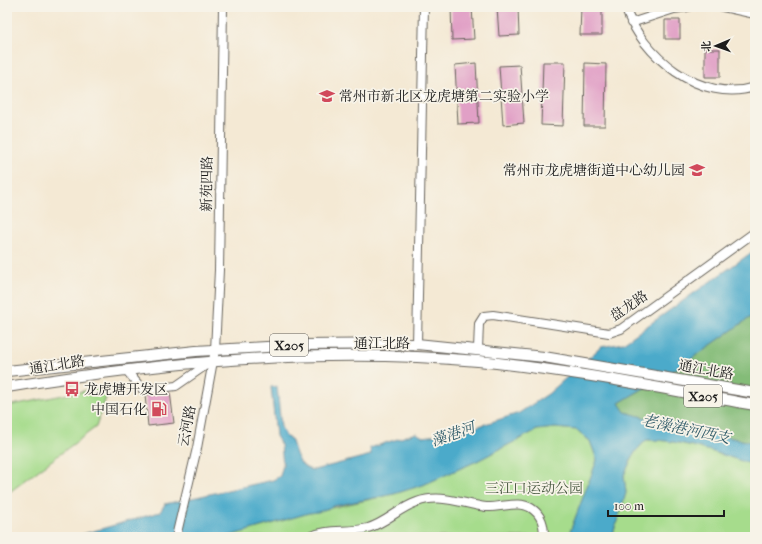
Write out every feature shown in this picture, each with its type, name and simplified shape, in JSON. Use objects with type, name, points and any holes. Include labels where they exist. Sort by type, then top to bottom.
[{"type":"main road","name":"通江北路","points":[[7,371],[215,350],[301,344],[417,344],[478,349],[570,361],[755,393]]},
{"type":"main road","name":"通江北路","points":[[7,387],[126,370],[212,361],[301,357],[412,357],[478,361],[557,371],[755,405]]},
{"type":"street","name":"新苑四路","points":[[212,361],[215,350],[219,270],[223,7]]},
{"type":"street","points":[[417,344],[424,7]]},
{"type":"street","points":[[625,7],[630,23],[648,47],[691,82],[705,87],[725,90],[748,89],[755,87]]},
{"type":"street","points":[[630,23],[674,9],[688,7]]},
{"type":"street","points":[[723,7],[755,14]]},
{"type":"street","name":"盘龙路","points":[[478,349],[479,324],[484,316],[493,315],[609,333],[621,329],[755,232]]},
{"type":"street","points":[[126,370],[143,390],[176,386],[212,361]]},
{"type":"street","name":"云河路","points":[[176,537],[197,448],[212,361]]},
{"type":"street","points":[[308,537],[318,532],[343,534],[370,527],[417,501],[435,498],[486,507],[520,505],[530,507],[539,514],[544,524],[544,537]]},
{"type":"green space","points":[[755,314],[755,443],[668,424],[624,412],[619,403],[681,366]]},
{"type":"green space","points":[[110,386],[96,427],[7,494],[7,406]]},
{"type":"green space","name":"三江口运动公园","points":[[555,428],[577,430],[590,441],[597,460],[568,537],[226,537],[309,513],[394,494],[423,485],[477,461],[537,430]]},
{"type":"green space","points":[[646,440],[660,440],[688,445],[755,465],[755,537],[612,537],[626,493],[624,475],[635,452]]},
{"type":"water","points":[[755,250],[755,314],[681,366],[619,403],[625,412],[668,424],[755,443],[755,465],[688,445],[660,440],[646,440],[635,452],[624,475],[626,493],[612,537],[568,537],[597,460],[590,441],[577,430],[555,428],[537,430],[477,461],[423,485],[394,494],[334,506],[318,512],[309,513],[226,537],[73,537],[160,512],[165,504],[273,480],[280,476],[283,465],[281,445],[276,436],[271,387],[277,386],[281,427],[286,437],[291,439],[298,459],[304,467],[309,469],[314,470],[371,455],[370,448],[416,433],[423,437],[464,431],[519,413],[548,394],[601,347],[623,343]]},
{"type":"building","points":[[451,7],[472,7],[474,39],[452,40]]},
{"type":"building","points":[[497,7],[518,7],[519,35],[499,36]]},
{"type":"building","points":[[581,7],[602,7],[602,35],[580,35]]},
{"type":"building","points":[[665,20],[680,20],[680,39],[665,39]]},
{"type":"building","points":[[705,49],[720,49],[720,77],[705,77]]},
{"type":"building","points":[[543,62],[565,62],[563,126],[541,125]]},
{"type":"building","points":[[476,63],[479,123],[458,124],[455,65]]},
{"type":"building","points":[[585,63],[606,64],[605,126],[584,126]]},
{"type":"building","points":[[520,65],[524,123],[503,125],[499,66]]},
{"type":"building","name":"中国石化","points":[[170,392],[174,423],[148,426],[145,395]]},
{"type":"place","name":"常州市新北区龙虎塘第二实验小学","points":[[327,96]]},
{"type":"place","name":"常州市龙虎塘街道中心幼儿园","points":[[697,170]]},
{"type":"place","name":"龙虎塘开发区","points":[[72,389]]},
{"type":"place","name":"中国石化","points":[[159,409]]},
{"type":"water label","name":"老澡港河西支","points":[[686,429]]},
{"type":"water label","name":"藻港河","points":[[453,434]]}]
